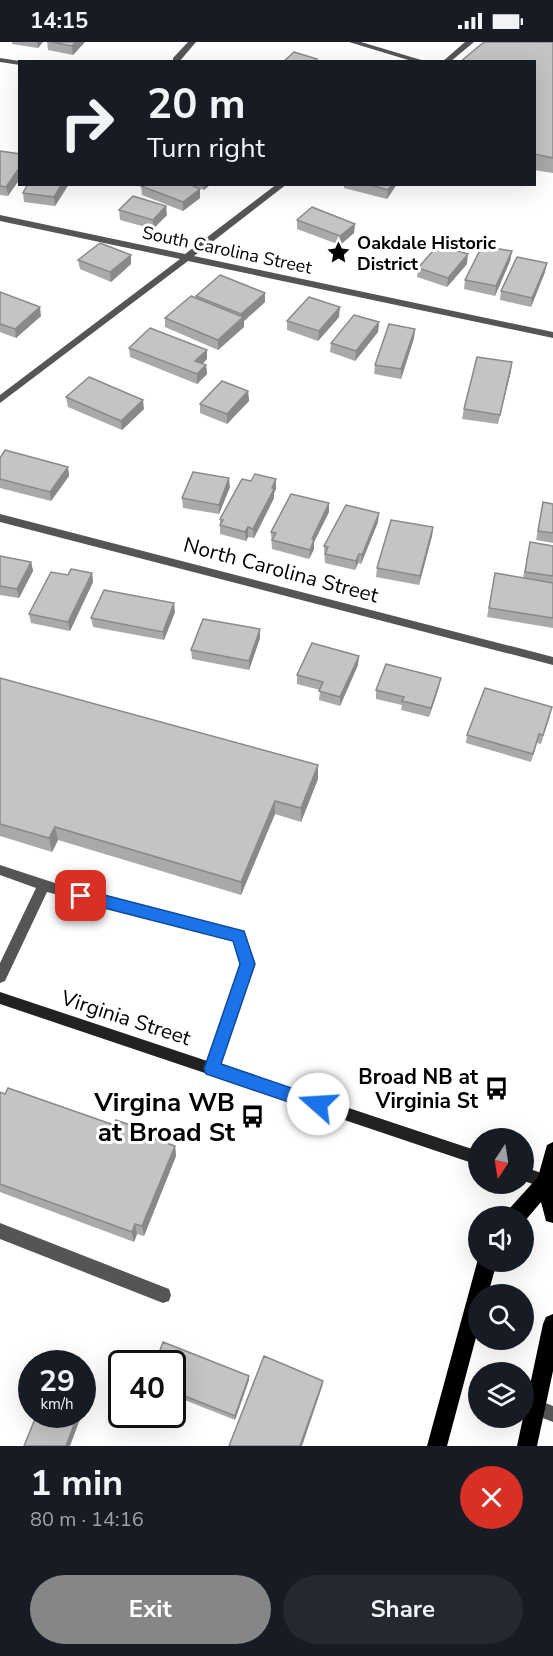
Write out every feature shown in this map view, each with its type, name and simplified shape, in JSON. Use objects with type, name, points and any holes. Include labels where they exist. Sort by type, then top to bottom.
[{"type":"main road","points":[[553,1151],[550,1183],[553,1214]]},
{"type":"main road","points":[[526,1206],[550,1183]]},
{"type":"main road","points":[[437,1446],[484,1272]]},
{"type":"main road","points":[[527,1446],[545,1410],[553,1324]]},
{"type":"street","points":[[176,60],[192,42]]},
{"type":"street","points":[[353,42],[418,60]]},
{"type":"street","points":[[448,60],[470,42]]},
{"type":"street","points":[[0,60],[18,63]]},
{"type":"street","points":[[0,399],[280,186]]},
{"type":"street","name":"South Carolina Street","points":[[0,218],[553,335]]},
{"type":"street","name":"North Carolina Street","points":[[0,518],[553,661]]},
{"type":"street","points":[[0,870],[44,885],[239,936],[248,964],[212,1069]]},
{"type":"street","points":[[0,976],[44,885]]},
{"type":"street","name":"Virginia Street","points":[[0,998],[468,1155]]},
{"type":"street","points":[[534,1177],[550,1183]]},
{"type":"street","points":[[0,1232],[163,1295]]},
{"type":"building","points":[[51,42],[76,42],[72,46]]},
{"type":"building","points":[[484,42],[553,42],[553,158],[536,154],[536,60],[462,60]]},
{"type":"building","points":[[294,52],[317,59],[316,60],[285,60]]},
{"type":"building","points":[[0,151],[18,154],[18,170],[6,187],[0,186]]},
{"type":"building","points":[[27,186],[61,186],[54,197],[23,193]]},
{"type":"building","points":[[141,186],[193,186],[200,189],[183,202]]},
{"type":"building","points":[[374,186],[391,186],[388,190]]},
{"type":"building","points":[[133,196],[166,206],[153,220],[119,210]]},
{"type":"building","points":[[312,207],[355,224],[340,236],[297,220]]},
{"type":"building","points":[[100,243],[131,255],[110,272],[78,260]]},
{"type":"building","points":[[438,245],[468,254],[448,278],[418,268]]},
{"type":"building","points":[[482,246],[512,251],[496,286],[465,280]]},
{"type":"building","points":[[517,257],[547,263],[532,298],[501,291]]},
{"type":"building","points":[[220,275],[265,293],[241,314],[196,296]]},
{"type":"building","points":[[0,292],[40,307],[15,329],[0,324]]},
{"type":"building","points":[[191,296],[243,317],[218,340],[165,318]]},
{"type":"building","points":[[309,297],[340,307],[319,331],[287,321]]},
{"type":"building","points":[[354,315],[379,322],[356,351],[331,343]]},
{"type":"building","points":[[389,324],[415,329],[401,369],[375,365]]},
{"type":"building","points":[[150,328],[207,350],[195,361],[206,365],[197,374],[129,348]]},
{"type":"building","points":[[477,357],[512,362],[500,415],[464,409]]},
{"type":"building","points":[[89,377],[143,400],[121,421],[66,397]]},
{"type":"building","points":[[222,381],[248,391],[227,414],[200,404]]},
{"type":"building","points":[[5,450],[68,467],[50,492],[0,479],[0,458]]},
{"type":"building","points":[[193,472],[229,478],[219,505],[182,498]]},
{"type":"building","points":[[255,474],[276,479],[272,488],[274,489],[253,529],[248,527],[245,532],[220,525],[223,520],[220,519],[242,479],[251,481]]},
{"type":"building","points":[[291,494],[329,503],[312,539],[314,540],[310,550],[272,540],[276,533],[271,532]]},
{"type":"building","points":[[543,502],[553,504],[553,533],[538,531]]},
{"type":"building","points":[[346,505],[379,513],[362,555],[359,554],[356,561],[325,554],[328,547],[324,546]]},
{"type":"building","points":[[391,520],[433,527],[420,576],[377,568]]},
{"type":"building","points":[[530,542],[553,546],[553,576],[525,572]]},
{"type":"building","points":[[0,556],[31,562],[17,589],[0,586]]},
{"type":"building","points":[[71,569],[92,573],[68,622],[29,614],[51,572],[68,575]]},
{"type":"building","points":[[495,573],[553,583],[553,618],[489,608]]},
{"type":"building","points":[[104,590],[174,603],[163,632],[91,618]]},
{"type":"building","points":[[203,619],[260,629],[249,661],[191,650]]},
{"type":"building","points":[[312,643],[359,656],[340,697],[319,691],[323,682],[297,675]]},
{"type":"building","points":[[386,664],[441,678],[431,708],[402,701],[404,697],[376,690]]},
{"type":"building","points":[[0,678],[318,765],[301,808],[275,801],[241,882],[55,827],[49,838],[0,824]]},
{"type":"building","points":[[485,688],[552,707],[543,735],[539,734],[533,754],[467,735]]},
{"type":"building","points":[[8,1088],[114,1125],[116,1120],[133,1126],[132,1131],[175,1146],[142,1226],[135,1224],[132,1232],[0,1184],[0,1092],[5,1094]]},
{"type":"building","points":[[163,1342],[183,1350],[160,1350]]},
{"type":"building","points":[[186,1351],[249,1376],[235,1416],[186,1397]]},
{"type":"building","points":[[264,1356],[323,1381],[300,1446],[229,1446]]},
{"type":"building","points":[[31,1428],[73,1428],[66,1446],[24,1446]]},
{"type":"place","name":"Oakdale Historic District","points":[[339,253]]},
{"type":"place","name":"Broad NB at Virginia St","points":[[496,1089]]},
{"type":"place","name":"Virgina WB at Broad St","points":[[253,1117]]},
{"type":"route","points":[[81,896],[239,936],[248,964],[212,1069],[318,1104]]}]
